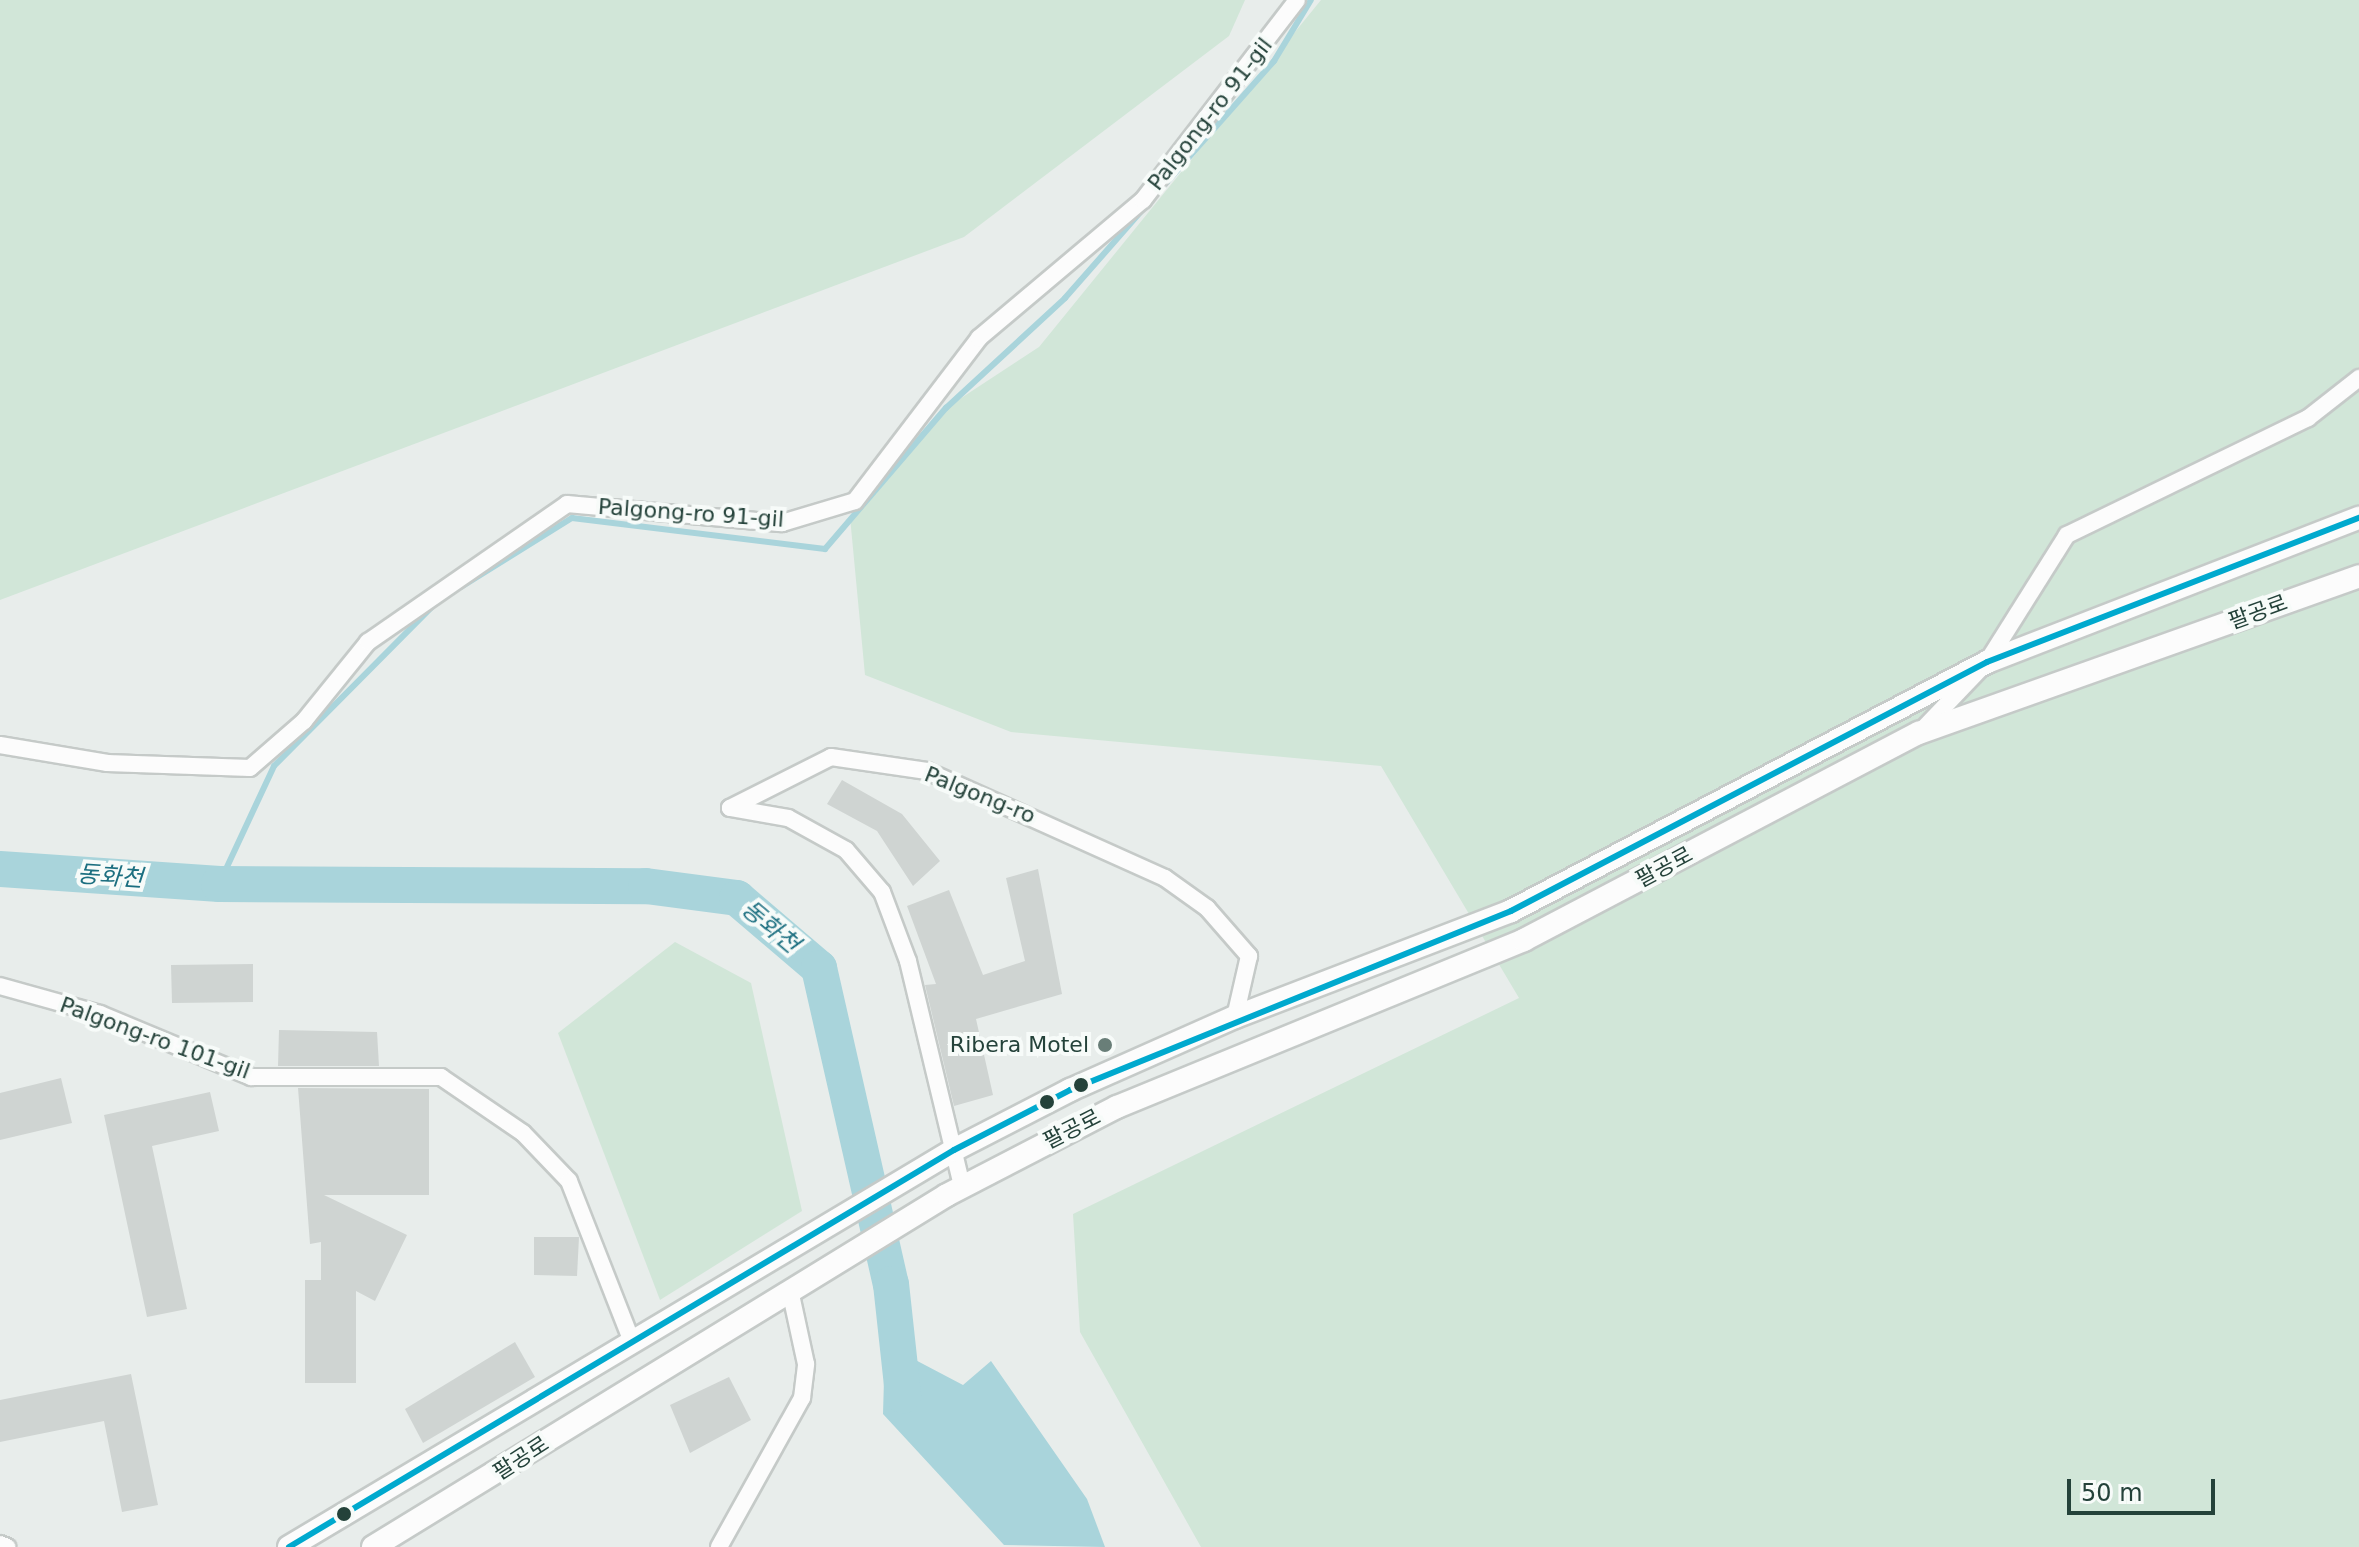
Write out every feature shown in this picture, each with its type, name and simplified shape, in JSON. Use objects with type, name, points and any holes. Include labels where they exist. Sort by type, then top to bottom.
[{"type":"main road","points":[[289,1547],[954,1151],[1235,1017],[1511,911],[1987,662],[2359,518]]},
{"type":"main road","name":"팔공로","points":[[373,1547],[962,1186],[1173,1082],[1524,940],[1919,733],[2359,576]]},
{"type":"street","name":"Palgong-ro 91-gil","points":[[0,745],[107,763],[250,768],[304,721],[368,642],[567,504],[782,523],[855,501],[979,338],[1143,200],[1297,0]]},
{"type":"street","points":[[1919,733],[1987,662],[2067,535],[2308,418],[2359,378]]},
{"type":"street","name":"Palgong-ro","points":[[954,1151],[908,961],[882,892],[846,850],[788,818],[730,808],[831,757],[927,771],[1165,878],[1207,908],[1249,956],[1235,1017]]},
{"type":"street","name":"Palgong-ro 101-gil","points":[[0,986],[100,1014],[251,1077],[441,1077],[523,1133],[569,1181],[624,1307],[632,1342]]},
{"type":"street","points":[[954,1151],[962,1186]]},
{"type":"street","points":[[719,1547],[802,1398],[806,1364],[790,1290]]},
{"type":"street","points":[[0,1544],[7,1547]]},
{"type":"green space","points":[[0,0],[1245,0],[1229,36],[964,237],[0,600]]},
{"type":"green space","points":[[1321,0],[2359,0],[2359,1547],[1201,1547],[1080,1332],[1073,1214],[1519,998],[1381,766],[1011,732],[865,675],[850,517],[946,408],[1039,347]]},
{"type":"green space","points":[[675,942],[751,983],[802,1211],[660,1300],[558,1033]]},
{"type":"water","points":[[885,1344],[963,1385],[991,1361],[1087,1499],[1105,1547],[1004,1545],[883,1414]]},
{"type":"building","points":[[842,780],[902,814],[940,861],[913,886],[877,831],[827,804]]},
{"type":"building","points":[[1038,869],[1062,994],[976,1019],[993,1095],[954,1106],[925,985],[936,984],[907,906],[949,890],[983,975],[1025,961],[1006,878]]},
{"type":"building","points":[[253,964],[253,1002],[172,1003],[171,965]]},
{"type":"building","points":[[279,1030],[377,1032],[379,1066],[278,1066]]},
{"type":"building","points":[[61,1078],[72,1123],[0,1140],[0,1093]]},
{"type":"building","points":[[298,1088],[429,1089],[429,1195],[324,1195],[407,1235],[375,1301],[356,1291],[356,1383],[305,1383],[305,1280],[321,1280],[321,1242],[310,1244]]},
{"type":"building","points":[[210,1092],[219,1131],[152,1146],[187,1309],[147,1317],[104,1115]]},
{"type":"building","points":[[534,1237],[579,1237],[577,1276],[534,1275]]},
{"type":"building","points":[[515,1342],[535,1377],[423,1443],[405,1409]]},
{"type":"building","points":[[131,1374],[158,1505],[122,1512],[104,1421],[0,1442],[0,1400]]},
{"type":"building","points":[[729,1377],[751,1420],[690,1453],[670,1405]]},
{"type":"waterway","points":[[1159,191],[1274,61],[1311,0]]},
{"type":"waterway","points":[[461,587],[572,518],[825,549],[946,408],[1065,298],[1144,208]]},
{"type":"waterway","points":[[219,884],[274,766],[435,604]]},
{"type":"waterway","name":"동화천","points":[[0,869],[219,884],[646,886],[737,898],[819,968],[891,1284],[903,1395]]},
{"type":"transit line","points":[[289,1547],[954,1150],[1070,1090],[1511,911],[1987,662],[2359,518]]},
{"type":"place","name":"Ribera Motel","points":[[1105,1045]]}]
